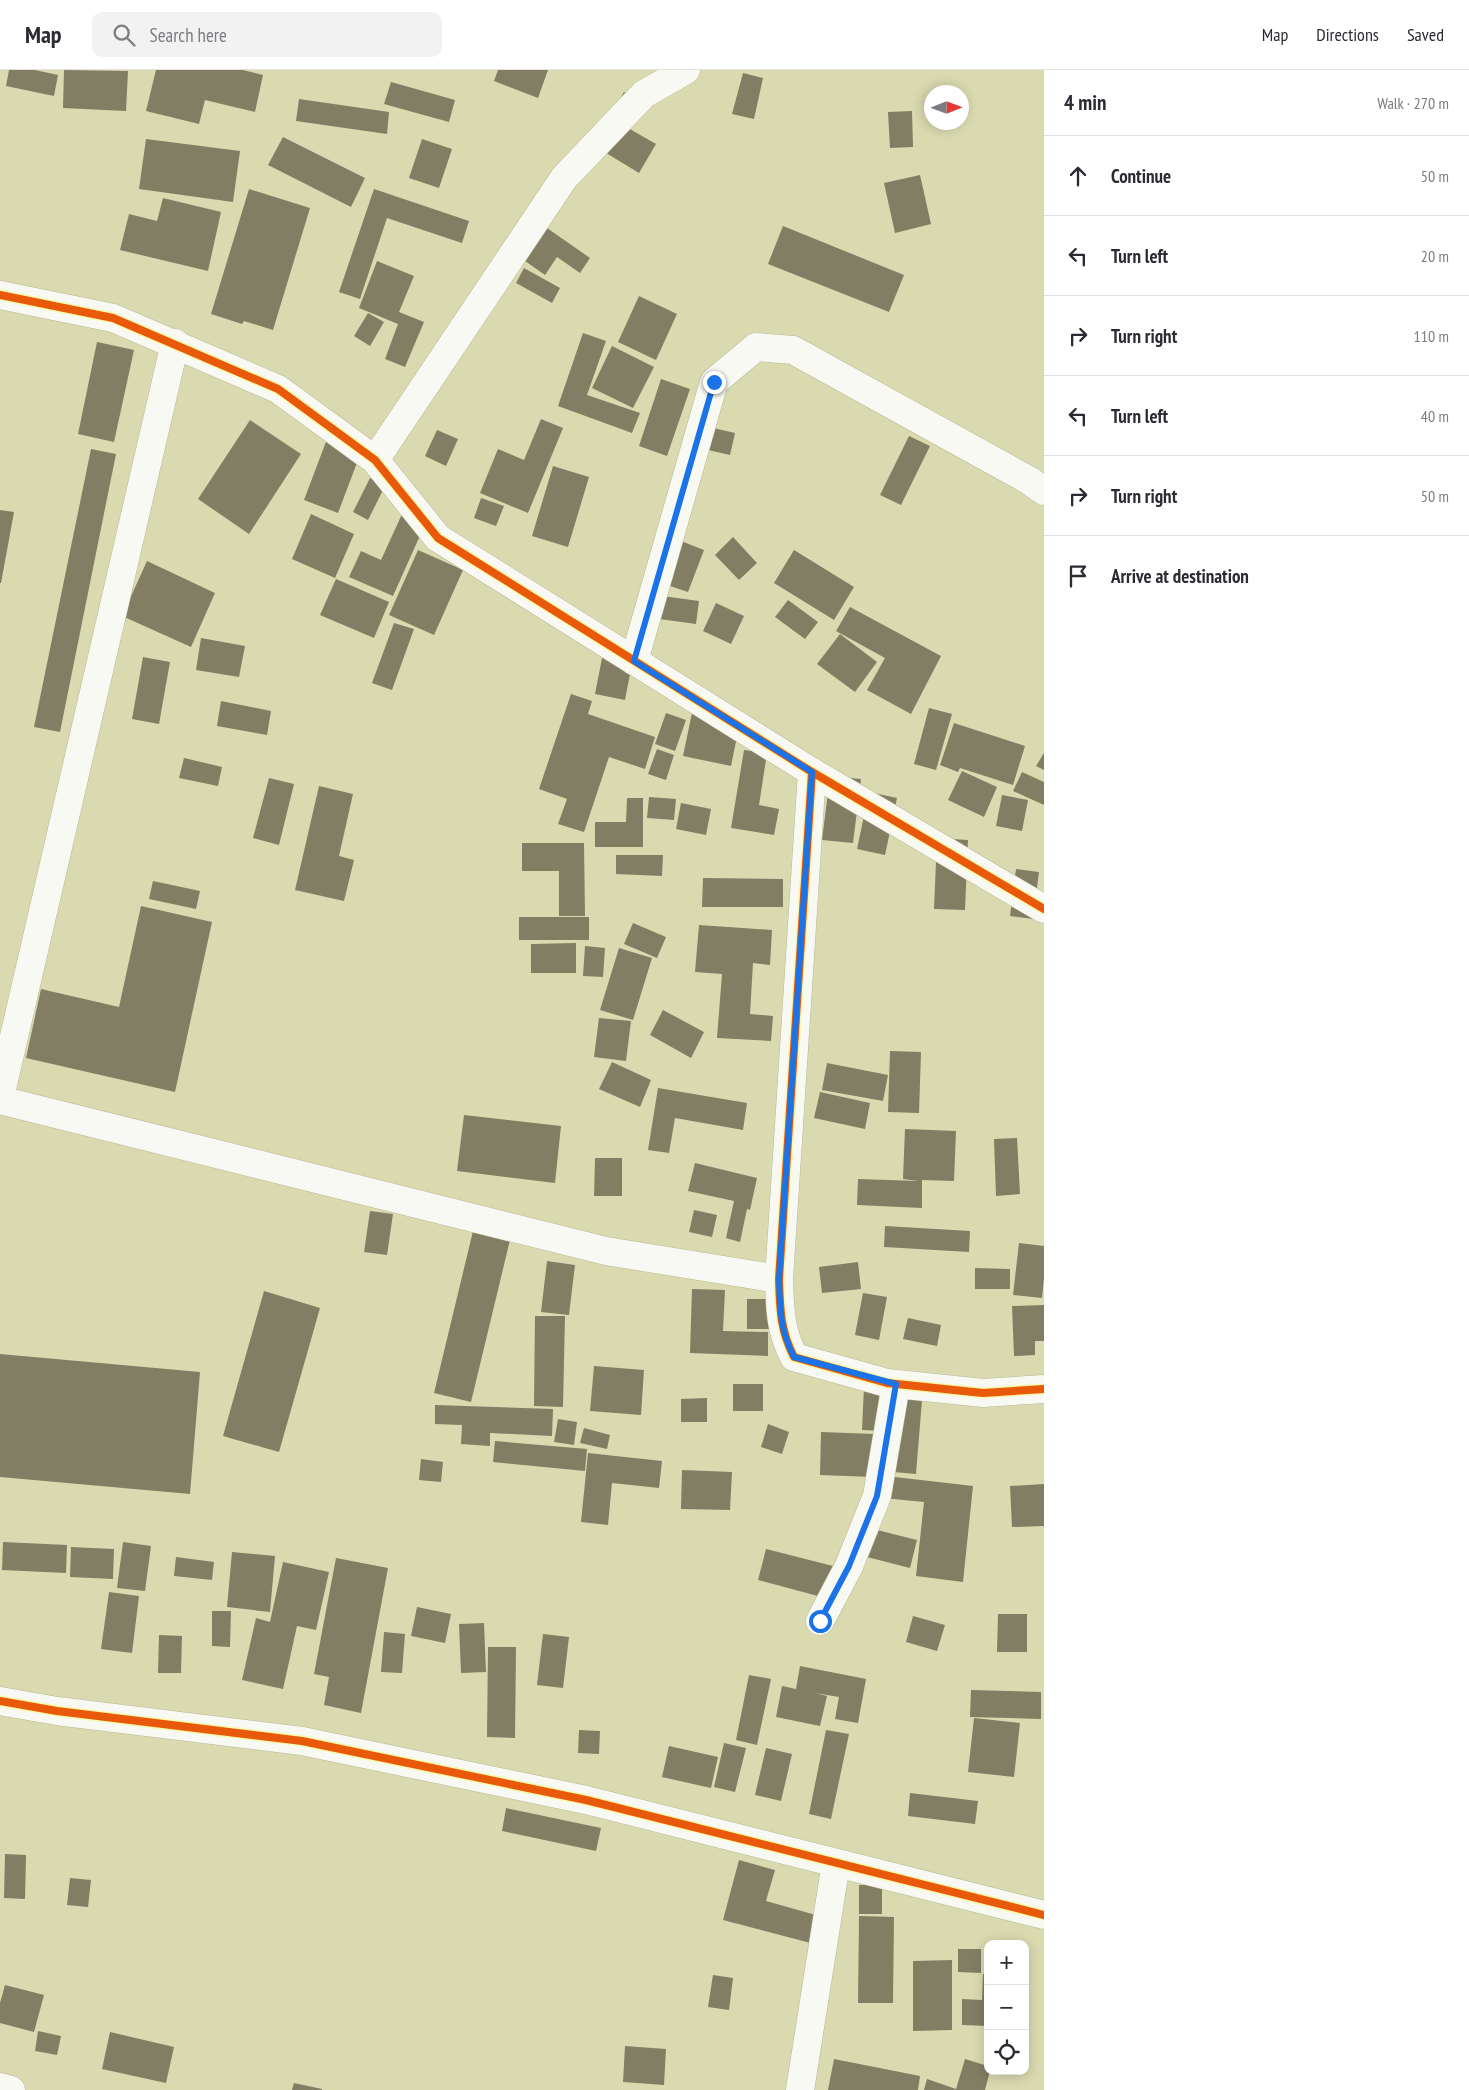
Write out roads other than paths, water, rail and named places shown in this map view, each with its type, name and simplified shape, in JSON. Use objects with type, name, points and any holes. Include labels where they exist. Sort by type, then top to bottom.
[{"type":"street","points":[[375,460],[564,178],[644,94],[686,70]]},
{"type":"street","points":[[0,295],[113,318],[278,389],[375,460],[438,538],[812,772],[1044,909]]},
{"type":"street","points":[[175,344],[0,1098],[606,1251],[779,1279]]},
{"type":"street","points":[[634,661],[714,382],[756,347],[793,350],[1030,481],[1044,491]]},
{"type":"street","points":[[812,772],[779,1279],[780,1322],[786,1342],[794,1357],[896,1384],[983,1393],[1044,1388]]},
{"type":"street","points":[[820,1621],[849,1566],[877,1496],[896,1384]]},
{"type":"street","points":[[0,1700],[57,1710],[302,1741],[586,1800],[1044,1915]]},
{"type":"street","points":[[800,2090],[836,1863]]},
{"type":"street","points":[[0,2087],[11,2090]]}]
